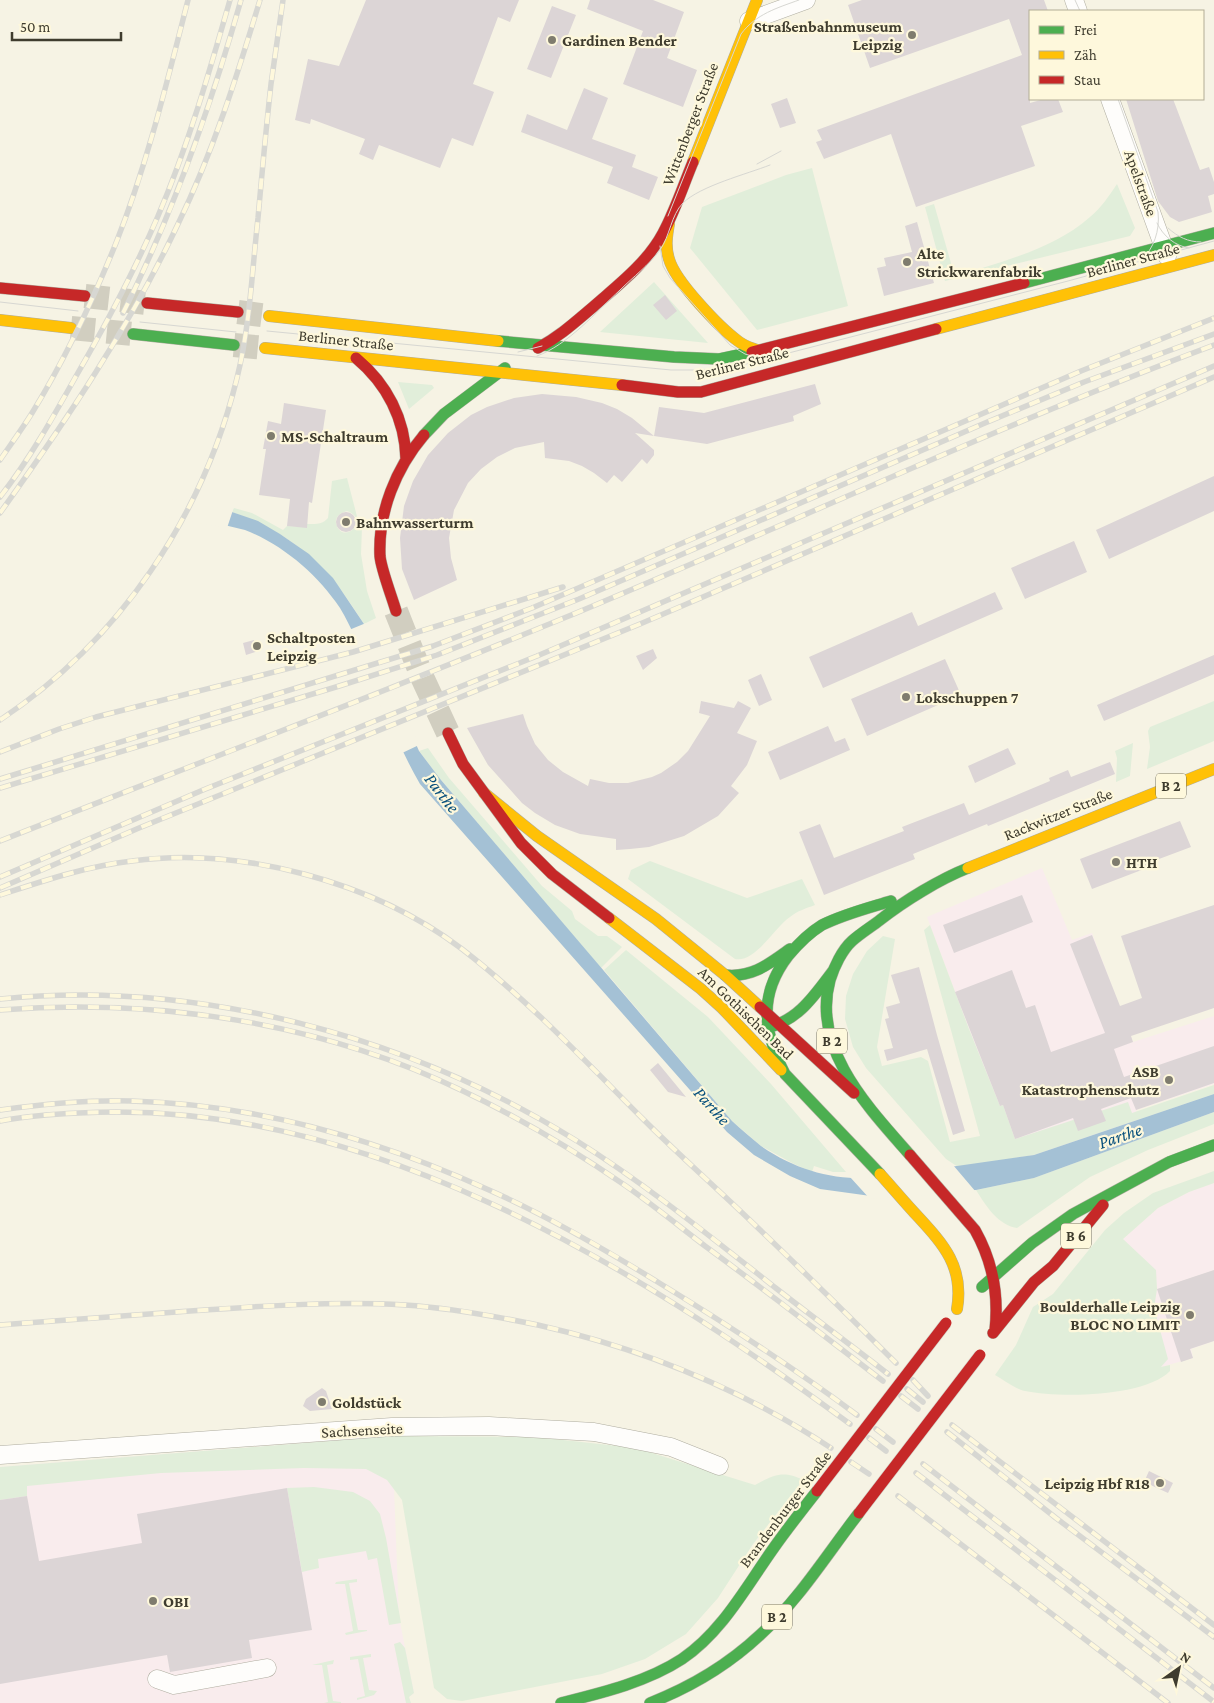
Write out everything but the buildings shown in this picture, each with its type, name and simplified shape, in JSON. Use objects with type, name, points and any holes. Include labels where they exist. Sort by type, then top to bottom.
[{"type":"main road","name":"Wittenberger Straße","points":[[542,346],[565,331],[647,256],[659,242],[669,223],[757,0]]},
{"type":"main road","points":[[669,223],[668,255],[670,265],[678,277],[728,334],[743,344],[759,351]]},
{"type":"main road","name":"Berliner Straße","points":[[269,316],[542,346],[704,359],[732,357],[1214,233]]},
{"type":"main road","name":"Berliner Straße","points":[[265,348],[678,392],[708,391],[1214,255]]},
{"type":"main road","points":[[0,288],[85,296]]},
{"type":"main road","points":[[147,303],[238,312]]},
{"type":"main road","points":[[0,320],[71,328]]},
{"type":"main road","points":[[134,334],[234,345]]},
{"type":"main road","points":[[396,611],[380,557],[381,537],[384,514],[390,494],[406,459],[417,442],[437,419],[499,372],[542,346]]},
{"type":"main road","points":[[356,358],[373,374],[394,407],[404,436],[406,459]]},
{"type":"main road","name":"Am Gothischen Bad","points":[[448,733],[463,764],[521,843],[552,874],[576,894],[710,996],[878,1171],[948,1252],[963,1262]]},
{"type":"main road","name":"Rackwitzer Straße","points":[[866,1104],[837,1056],[829,1032],[826,1003],[833,971],[845,950],[862,932],[924,890],[962,870],[1212,769]]},
{"type":"main road","name":"Am Gothischen Bad","points":[[484,793],[537,836],[656,919],[725,975],[866,1104],[975,1230],[983,1243],[989,1259],[1004,1281],[997,1304],[995,1330]]},
{"type":"main road","name":"Rackwitzer Straße","points":[[767,1013],[767,1000],[770,988],[784,962],[796,945],[815,930],[832,921],[924,890]]},
{"type":"main road","points":[[725,975],[741,977],[753,973],[767,966],[796,945]]},
{"type":"main road","points":[[739,1025],[768,1028],[780,1025],[795,1017],[833,971]]},
{"type":"main road","name":"Am Gothischen Bad","points":[[767,1013],[768,1028]]},
{"type":"main road","name":"B 2","points":[[768,1028],[775,1056],[785,1074]]},
{"type":"main road","name":"Brandenburger Straße","points":[[561,1703],[640,1680],[681,1659],[710,1636],[733,1609],[768,1556],[957,1309],[970,1298],[1004,1281],[1032,1243],[1073,1214],[1169,1162],[1214,1145]]},
{"type":"main road","name":"Brandenburger Straße","points":[[650,1703],[695,1682],[747,1647],[776,1618],[980,1355],[995,1330],[1034,1282],[1053,1266],[1092,1217],[1118,1190]]},
{"type":"main road","name":"Am Gothischen Bad","points":[[975,1230],[990,1238]]},
{"type":"main road","points":[[1014,1244],[1032,1243]]},
{"type":"main road","name":"Am Gothischen Bad","points":[[948,1252],[958,1280],[959,1297],[957,1309]]},
{"type":"main road","points":[[978,1270],[1004,1281],[1034,1282]]},
{"type":"street","points":[[749,21],[806,0]]},
{"type":"street","name":"Apelstraße","points":[[1110,100],[1171,267]]},
{"type":"street","name":"Sachsenseite","points":[[0,1455],[392,1427],[489,1426],[594,1432],[671,1447],[719,1466]]},
{"type":"street","points":[[157,1679],[174,1686],[267,1668]]},
{"type":"shaded area","points":[[1042,868],[1072,940],[1092,933],[1133,1042],[1214,1016],[1214,1084],[1136,1110],[1140,1120],[1034,1155],[1022,1157],[1003,1105],[1000,1106],[969,1029],[927,917]]},
{"type":"shaded area","points":[[1214,1183],[1214,1341],[1191,1349],[1193,1358],[1161,1367],[1123,1239],[1158,1208],[1189,1192]]},
{"type":"shaded area","points":[[392,1436],[399,1617],[414,1693],[409,1697],[411,1703],[0,1703],[0,1467]]},
{"type":"green space","points":[[812,168],[848,306],[757,330],[690,248],[702,207],[786,175]]},
{"type":"green space","points":[[1117,184],[1135,228],[1130,236],[945,281],[925,207],[934,204],[955,277],[1008,260],[1060,238],[1094,213],[1105,202]]},
{"type":"green space","points":[[654,282],[708,343],[600,332]]},
{"type":"green space","points":[[398,382],[432,385],[434,388],[409,409]]},
{"type":"green space","points":[[347,478],[359,524],[362,527],[361,554],[367,591],[376,618],[364,624],[337,585],[309,555],[275,531],[232,512],[234,508],[252,513],[283,530],[287,526],[307,527],[307,524],[321,523],[328,518],[332,481]],"holes":[[[347,511],[354,515],[357,520],[354,529],[345,533],[340,531],[336,523],[338,516]]]},
{"type":"green space","points":[[1214,701],[1214,741],[1147,769],[1150,747],[1148,731],[1150,727]]},
{"type":"green space","points":[[1133,743],[1130,776],[1116,782],[1117,758],[1115,751]]},
{"type":"green space","points":[[428,748],[449,778],[542,886],[572,911],[575,919],[598,936],[607,936],[622,947],[601,968],[441,780],[419,751]]},
{"type":"green space","points":[[650,861],[747,898],[802,879],[815,905],[799,911],[790,917],[750,956],[735,959],[628,879],[631,870]]},
{"type":"green space","points":[[930,925],[969,1029],[1000,1106],[1003,1105],[1015,1139],[1128,1102],[1132,1113],[1214,1085],[1214,1094],[1034,1155],[958,1167],[946,1159],[866,1068],[853,1047],[845,1019],[846,996],[853,974],[867,951],[883,936],[895,939],[877,1047],[882,1066],[921,1057],[928,1061],[950,1142],[980,1136],[924,930]]},
{"type":"green space","points":[[626,950],[708,1017],[771,1084],[846,1172],[833,1172],[814,1166],[812,1172],[794,1164],[761,1146],[732,1121],[604,970]]},
{"type":"green space","points":[[1214,1112],[1214,1124],[1148,1150],[1090,1177],[1017,1228],[998,1219],[976,1190],[1034,1178]]},
{"type":"green space","points":[[1214,1171],[1214,1183],[1189,1192],[1158,1208],[1123,1239],[1156,1270],[1157,1289],[1154,1308],[1168,1359],[1161,1367],[1170,1365],[1170,1371],[1158,1380],[1142,1386],[1122,1391],[1080,1395],[1025,1391],[995,1375],[1016,1345],[1033,1307],[1053,1294],[1105,1230],[1124,1213],[1153,1193]]},
{"type":"green space","points":[[392,1436],[536,1437],[636,1448],[755,1485],[779,1475],[790,1475],[803,1480],[753,1544],[718,1598],[686,1634],[645,1659],[602,1674],[462,1701],[447,1699],[434,1688],[402,1500],[387,1480],[366,1469],[304,1468],[161,1473],[27,1486],[27,1496],[0,1500],[0,1467]]},
{"type":"green space","points":[[314,1487],[353,1492],[370,1501],[380,1514],[401,1623],[389,1625],[377,1558],[368,1560],[366,1551],[318,1559],[319,1568],[302,1572],[287,1488]]},
{"type":"green space","points":[[357,1579],[357,1582],[349,1583],[358,1630],[367,1631],[346,1635],[345,1633],[353,1631],[345,1584],[335,1584],[336,1582]]},
{"type":"green space","points":[[400,1642],[405,1648],[414,1693],[409,1697],[411,1703],[406,1703],[394,1644]]},
{"type":"green space","points":[[371,1654],[371,1657],[363,1658],[369,1690],[377,1691],[374,1695],[357,1700],[357,1698],[365,1696],[358,1659],[350,1660],[350,1657]]},
{"type":"green space","points":[[334,1660],[333,1664],[327,1665],[333,1701],[341,1703],[324,1703],[328,1702],[322,1665],[312,1665]]},
{"type":"water","name":"Parthe","points":[[0,471],[232,512],[258,521],[309,554],[333,578],[364,624],[419,751],[441,780],[732,1121],[761,1146],[774,1154],[815,1172],[843,1177],[873,1178],[1034,1155],[1214,1094],[1214,1112],[1034,1178],[976,1190],[878,1197],[820,1189],[790,1176],[754,1155],[727,1132],[420,784],[399,742],[348,623],[340,608],[310,572],[286,552],[245,530]]},
{"type":"pier","points":[[0,468],[233,510],[227,528],[0,487]]},
{"type":"pier","points":[[366,623],[419,745],[400,754],[349,630]]},
{"type":"pier","points":[[953,1165],[976,1192],[870,1199],[850,1177],[873,1176]]},
{"type":"tunnel","points":[[85,296],[147,303]]},
{"type":"tunnel","points":[[238,312],[269,316]]},
{"type":"tunnel","points":[[71,328],[133,334]]},
{"type":"tunnel","points":[[234,345],[265,348]]},
{"type":"tunnel","points":[[396,611],[423,679],[448,733]]},
{"type":"tram line","points":[[668,216],[741,34],[753,21],[775,9],[799,0]]},
{"type":"tram line","points":[[1075,0],[1080,10]]},
{"type":"tram line","points":[[1118,100],[1158,212],[1158,226],[1153,245],[1141,261]]},
{"type":"tram line","points":[[757,164],[781,151]]},
{"type":"tram line","points":[[537,356],[571,336],[651,261],[660,250],[676,213],[683,203],[712,186],[770,165]]},
{"type":"tram line","points":[[1157,223],[1170,240],[1189,248]]},
{"type":"tram line","points":[[1168,228],[1183,238],[1201,242]]},
{"type":"tram line","points":[[267,331],[671,370],[710,370],[746,364],[1068,281],[1214,241]]},
{"type":"tram line","points":[[660,246],[663,266],[670,278],[730,345],[745,354],[763,359]]},
{"type":"tram line","points":[[0,302],[78,311]]},
{"type":"tram line","points":[[140,322],[236,332]]},
{"type":"tram line","points":[[518,352],[542,346]]},
{"type":"railway","points":[[0,460],[32,413],[67,351],[116,243],[147,153],[188,0]]},
{"type":"railway","points":[[0,497],[58,409],[108,319],[149,237],[169,190],[188,136],[230,0]]},
{"type":"railway","points":[[123,313],[159,236],[190,159],[217,81],[241,0]]},
{"type":"railway","points":[[0,513],[96,372],[159,262],[191,197],[213,142],[260,0]]},
{"type":"railway","points":[[0,720],[43,688],[82,653],[118,614],[150,572],[178,526],[202,479],[222,429],[237,378],[248,318],[271,84],[283,0]]},
{"type":"railway","points":[[0,779],[433,646],[532,608],[1081,371],[1214,318]]},
{"type":"railway","points":[[0,788],[437,655],[579,599],[1084,382],[1214,334]]},
{"type":"railway","points":[[0,841],[494,647],[1050,410],[1214,345]]},
{"type":"railway","points":[[0,877],[203,790],[537,656],[1214,366]]},
{"type":"railway","points":[[0,888],[139,828],[640,624],[1214,377]]},
{"type":"railway","points":[[0,752],[96,717],[353,652],[563,587]]},
{"type":"railway","points":[[0,895],[65,875],[115,863],[174,858],[217,859],[305,874],[348,888],[389,905],[427,925],[462,949],[510,989],[896,1363]]},
{"type":"railway","points":[[0,999],[74,995],[150,998],[225,1007],[299,1023],[373,1045],[444,1072],[512,1104],[603,1158],[679,1212],[888,1374]]},
{"type":"railway","points":[[0,1010],[59,1007],[118,1008],[178,1012],[237,1020],[295,1032],[352,1048],[408,1067],[505,1112],[607,1173],[883,1381]]},
{"type":"railway","points":[[0,1110],[98,1101],[131,1101],[223,1109],[269,1117],[314,1128],[359,1140],[403,1155],[511,1200],[598,1246],[736,1331],[857,1415]]},
{"type":"railway","points":[[0,1121],[79,1113],[184,1115],[288,1132],[389,1162],[488,1202],[584,1251],[677,1305],[766,1364],[850,1424]]},
{"type":"railway","points":[[0,1325],[298,1305],[378,1304],[455,1310],[538,1325],[616,1346],[653,1359],[726,1389],[797,1426],[831,1448]]},
{"type":"railway","points":[[913,1380],[928,1396]]},
{"type":"railway","points":[[907,1389],[923,1402]]},
{"type":"railway","points":[[901,1396],[918,1409]]},
{"type":"railway","points":[[952,1425],[1214,1625]]},
{"type":"railway","points":[[876,1429],[893,1442]]},
{"type":"railway","points":[[947,1432],[1056,1518],[1214,1637]]},
{"type":"railway","points":[[869,1438],[886,1451]]},
{"type":"railway","points":[[851,1462],[869,1474]]},
{"type":"railway","points":[[923,1464],[1214,1688]]},
{"type":"railway","points":[[916,1473],[1214,1702]]},
{"type":"railway","points":[[898,1496],[1168,1703]]},
{"type":"traffic: fast","points":[[1024,283],[1214,233]]},
{"type":"traffic: fast","points":[[133,334],[234,345]]},
{"type":"traffic: fast","points":[[498,341],[674,357],[719,359],[752,352]]},
{"type":"traffic: fast","points":[[424,435],[444,414],[505,368]]},
{"type":"traffic: fast","points":[[910,1155],[862,1097],[836,1053],[829,1030],[826,1005],[830,980],[836,964],[848,945],[855,938],[911,898],[934,884],[968,868]]},
{"type":"traffic: fast","points":[[880,1174],[785,1074],[772,1043],[767,1014],[768,999],[778,971],[788,956],[804,939],[817,928],[830,921],[891,901]]},
{"type":"traffic: fast","points":[[725,975],[744,974],[760,969],[790,949]]},
{"type":"traffic: fast","points":[[766,1028],[777,1025],[796,1013],[812,998],[833,971]]},
{"type":"traffic: fast","points":[[982,1287],[1032,1243],[1073,1214],[1169,1162],[1214,1145]]},
{"type":"traffic: fast","points":[[561,1703],[608,1691],[654,1674],[682,1659],[696,1648],[709,1636],[732,1608],[778,1542],[817,1491]]},
{"type":"traffic: fast","points":[[650,1703],[680,1690],[708,1674],[748,1646],[800,1592],[859,1513]]},
{"type":"traffic: slow","points":[[693,162],[757,0]]},
{"type":"traffic: slow","points":[[669,224],[667,241],[669,259],[688,291],[709,315],[730,334],[743,344],[759,351]]},
{"type":"traffic: slow","points":[[936,329],[1214,255]]},
{"type":"traffic: slow","points":[[269,316],[498,341]]},
{"type":"traffic: slow","points":[[0,320],[71,328]]},
{"type":"traffic: slow","points":[[265,348],[622,385]]},
{"type":"traffic: slow","points":[[968,868],[1214,769]]},
{"type":"traffic: slow","points":[[484,793],[537,836],[656,919],[725,975],[760,1007]]},
{"type":"traffic: slow","points":[[609,918],[701,989],[722,1008],[781,1070]]},
{"type":"traffic: slow","points":[[880,1174],[948,1253],[957,1278],[957,1309]]},
{"type":"traffic: jam","points":[[538,348],[560,334],[622,282],[649,254],[667,225],[693,162]]},
{"type":"traffic: jam","points":[[752,352],[1024,283]]},
{"type":"traffic: jam","points":[[0,288],[85,296]]},
{"type":"traffic: jam","points":[[147,303],[238,312]]},
{"type":"traffic: jam","points":[[622,385],[678,392],[701,392],[936,329]]},
{"type":"traffic: jam","points":[[356,358],[377,379],[392,403],[402,430],[406,459]]},
{"type":"traffic: jam","points":[[396,611],[380,556],[382,523],[397,476],[424,435]]},
{"type":"traffic: jam","points":[[448,733],[463,764],[521,843],[552,874],[609,918]]},
{"type":"traffic: jam","points":[[760,1007],[854,1093]]},
{"type":"traffic: jam","points":[[910,1155],[975,1230],[981,1242],[993,1278],[996,1304],[995,1330]]},
{"type":"traffic: jam","points":[[993,1333],[1034,1282],[1053,1266],[1103,1205]]},
{"type":"traffic: jam","points":[[817,1491],[946,1323]]},
{"type":"traffic: jam","points":[[859,1513],[980,1355]]},
{"type":"place","name":"Straßenbahnmuseum Leipzig","points":[[912,35]]},
{"type":"place","name":"Gardinen Bender","points":[[552,40]]},
{"type":"place","name":"Alte Strickwarenfabrik","points":[[907,262]]},
{"type":"place","name":"MS-Schaltraum","points":[[271,436]]},
{"type":"place","name":"Bahnwasserturm","points":[[346,522]]},
{"type":"place","name":"Schaltposten Leipzig","points":[[257,646]]},
{"type":"place","name":"Lokschuppen 7","points":[[906,697]]},
{"type":"place","name":"HTH","points":[[1116,862]]},
{"type":"place","name":"ASB Katastrophenschutz","points":[[1169,1080]]},
{"type":"place","name":"Boulderhalle Leipzig BLOC NO LIMIT","points":[[1190,1315]]},
{"type":"place","name":"Goldstück","points":[[322,1402]]},
{"type":"place","name":"Leipzig Hbf R18","points":[[1160,1483]]},
{"type":"place","name":"OBI","points":[[153,1601]]}]
